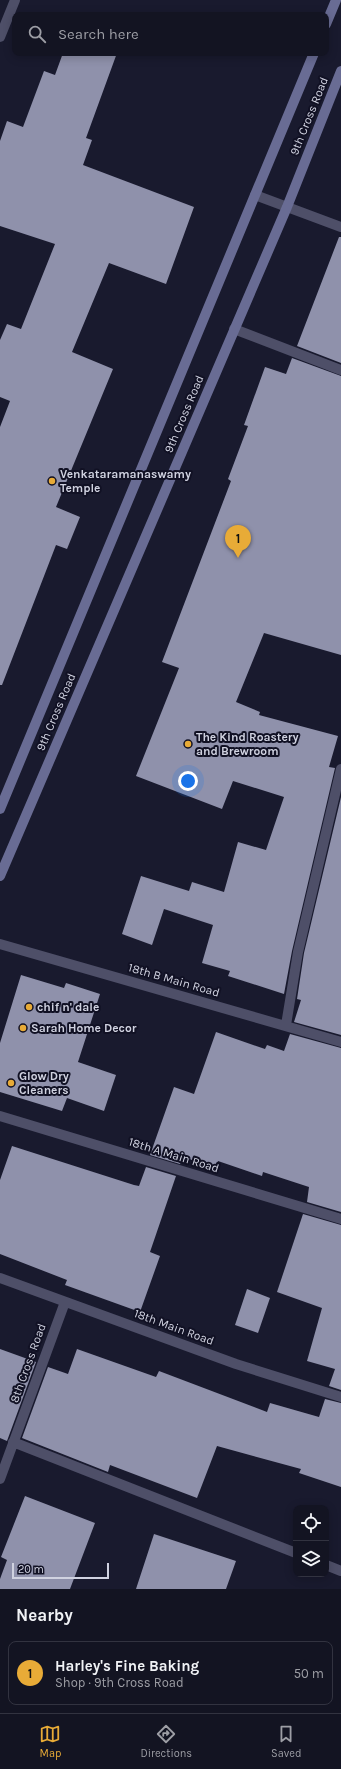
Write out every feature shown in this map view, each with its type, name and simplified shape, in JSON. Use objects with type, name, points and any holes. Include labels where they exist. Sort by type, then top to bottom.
[{"type":"main road","points":[[329,17],[336,0]]},
{"type":"main road","name":"9th Cross Road","points":[[0,809],[313,56]]},
{"type":"main road","name":"9th Cross Road","points":[[0,876],[287,207],[341,71]]},
{"type":"street","points":[[0,37],[15,0]]},
{"type":"street","points":[[255,195],[341,227]]},
{"type":"street","points":[[234,329],[341,370]]},
{"type":"street","points":[[286,1026],[298,952],[341,769]]},
{"type":"street","name":"18th B Main Road","points":[[0,944],[341,1042]]},
{"type":"street","name":"18th A Main Road","points":[[0,1116],[341,1219]]},
{"type":"street","name":"18th Main Road","points":[[0,1278],[236,1364],[341,1397]]},
{"type":"street","name":"8th Cross Road","points":[[0,1479],[64,1302]]},
{"type":"street","points":[[13,1442],[293,1552]]},
{"type":"street","points":[[329,1566],[341,1571]]},
{"type":"building","points":[[62,56],[116,56],[86,138],[92,140],[83,165],[194,207],[166,284],[109,263],[72,352],[113,369],[56,507],[80,517],[67,549],[56,545],[2,685],[0,685],[0,427],[10,401],[0,397],[0,340],[7,324],[21,329],[55,244],[0,226],[0,141],[7,121],[23,127],[44,71],[55,75]]},
{"type":"building","points":[[339,237],[341,237],[341,363],[297,346]]},
{"type":"building","points":[[292,358],[341,376],[341,655],[264,633],[236,702],[260,712],[259,715],[338,736],[329,767],[335,768],[292,951],[284,994],[228,976],[230,971],[202,963],[213,925],[164,909],[152,945],[122,934],[141,876],[189,891],[192,882],[224,892],[238,842],[266,850],[284,797],[233,781],[222,809],[136,776],[179,668],[162,662],[231,481],[228,479],[248,426],[244,425],[265,367],[286,374]]},
{"type":"building","points":[[341,797],[341,1035],[294,1022],[301,1000],[297,999],[304,953]]},
{"type":"building","points":[[21,975],[64,988],[66,983],[100,994],[78,1062],[116,1075],[104,1111],[67,1098],[62,1111],[0,1092],[0,1043]]},
{"type":"building","points":[[216,1032],[265,1049],[267,1045],[284,1051],[290,1034],[341,1048],[341,1212],[307,1202],[309,1187],[263,1172],[262,1176],[218,1161],[215,1168],[183,1157],[180,1164],[150,1155],[174,1087],[194,1094]]},
{"type":"building","points":[[12,1146],[139,1186],[146,1167],[176,1176],[150,1252],[160,1256],[140,1312],[65,1285],[67,1280],[0,1254],[0,1180]]},
{"type":"building","points":[[303,1214],[341,1225],[341,1390],[329,1386],[335,1369],[307,1361],[322,1308],[277,1292]]},
{"type":"building","points":[[247,1289],[270,1298],[258,1333],[235,1325]]},
{"type":"building","points":[[0,1349],[36,1362],[7,1441],[0,1438]]},
{"type":"building","points":[[77,1349],[156,1377],[159,1371],[267,1412],[270,1403],[319,1417],[325,1399],[341,1403],[341,1487],[299,1473],[301,1469],[217,1446],[197,1498],[110,1465],[108,1472],[22,1438],[48,1367],[68,1374]]},
{"type":"building","points":[[25,1496],[95,1523],[70,1589],[0,1589],[0,1579],[7,1560],[1,1557]]},
{"type":"building","points":[[154,1534],[236,1561],[226,1589],[136,1589]]},
{"type":"place","name":"Venkataramanaswamy Temple","points":[[52,481]]},
{"type":"place","name":"Harley's Fine Baking","points":[[238,558]]},
{"type":"place","name":"The Kind Roastery and Brewroom","points":[[188,744]]},
{"type":"place","name":"chif n' dale","points":[[29,1007]]},
{"type":"place","name":"Sarah Home Decor","points":[[23,1028]]},
{"type":"place","name":"Glow Dry Cleaners","points":[[11,1083]]}]
